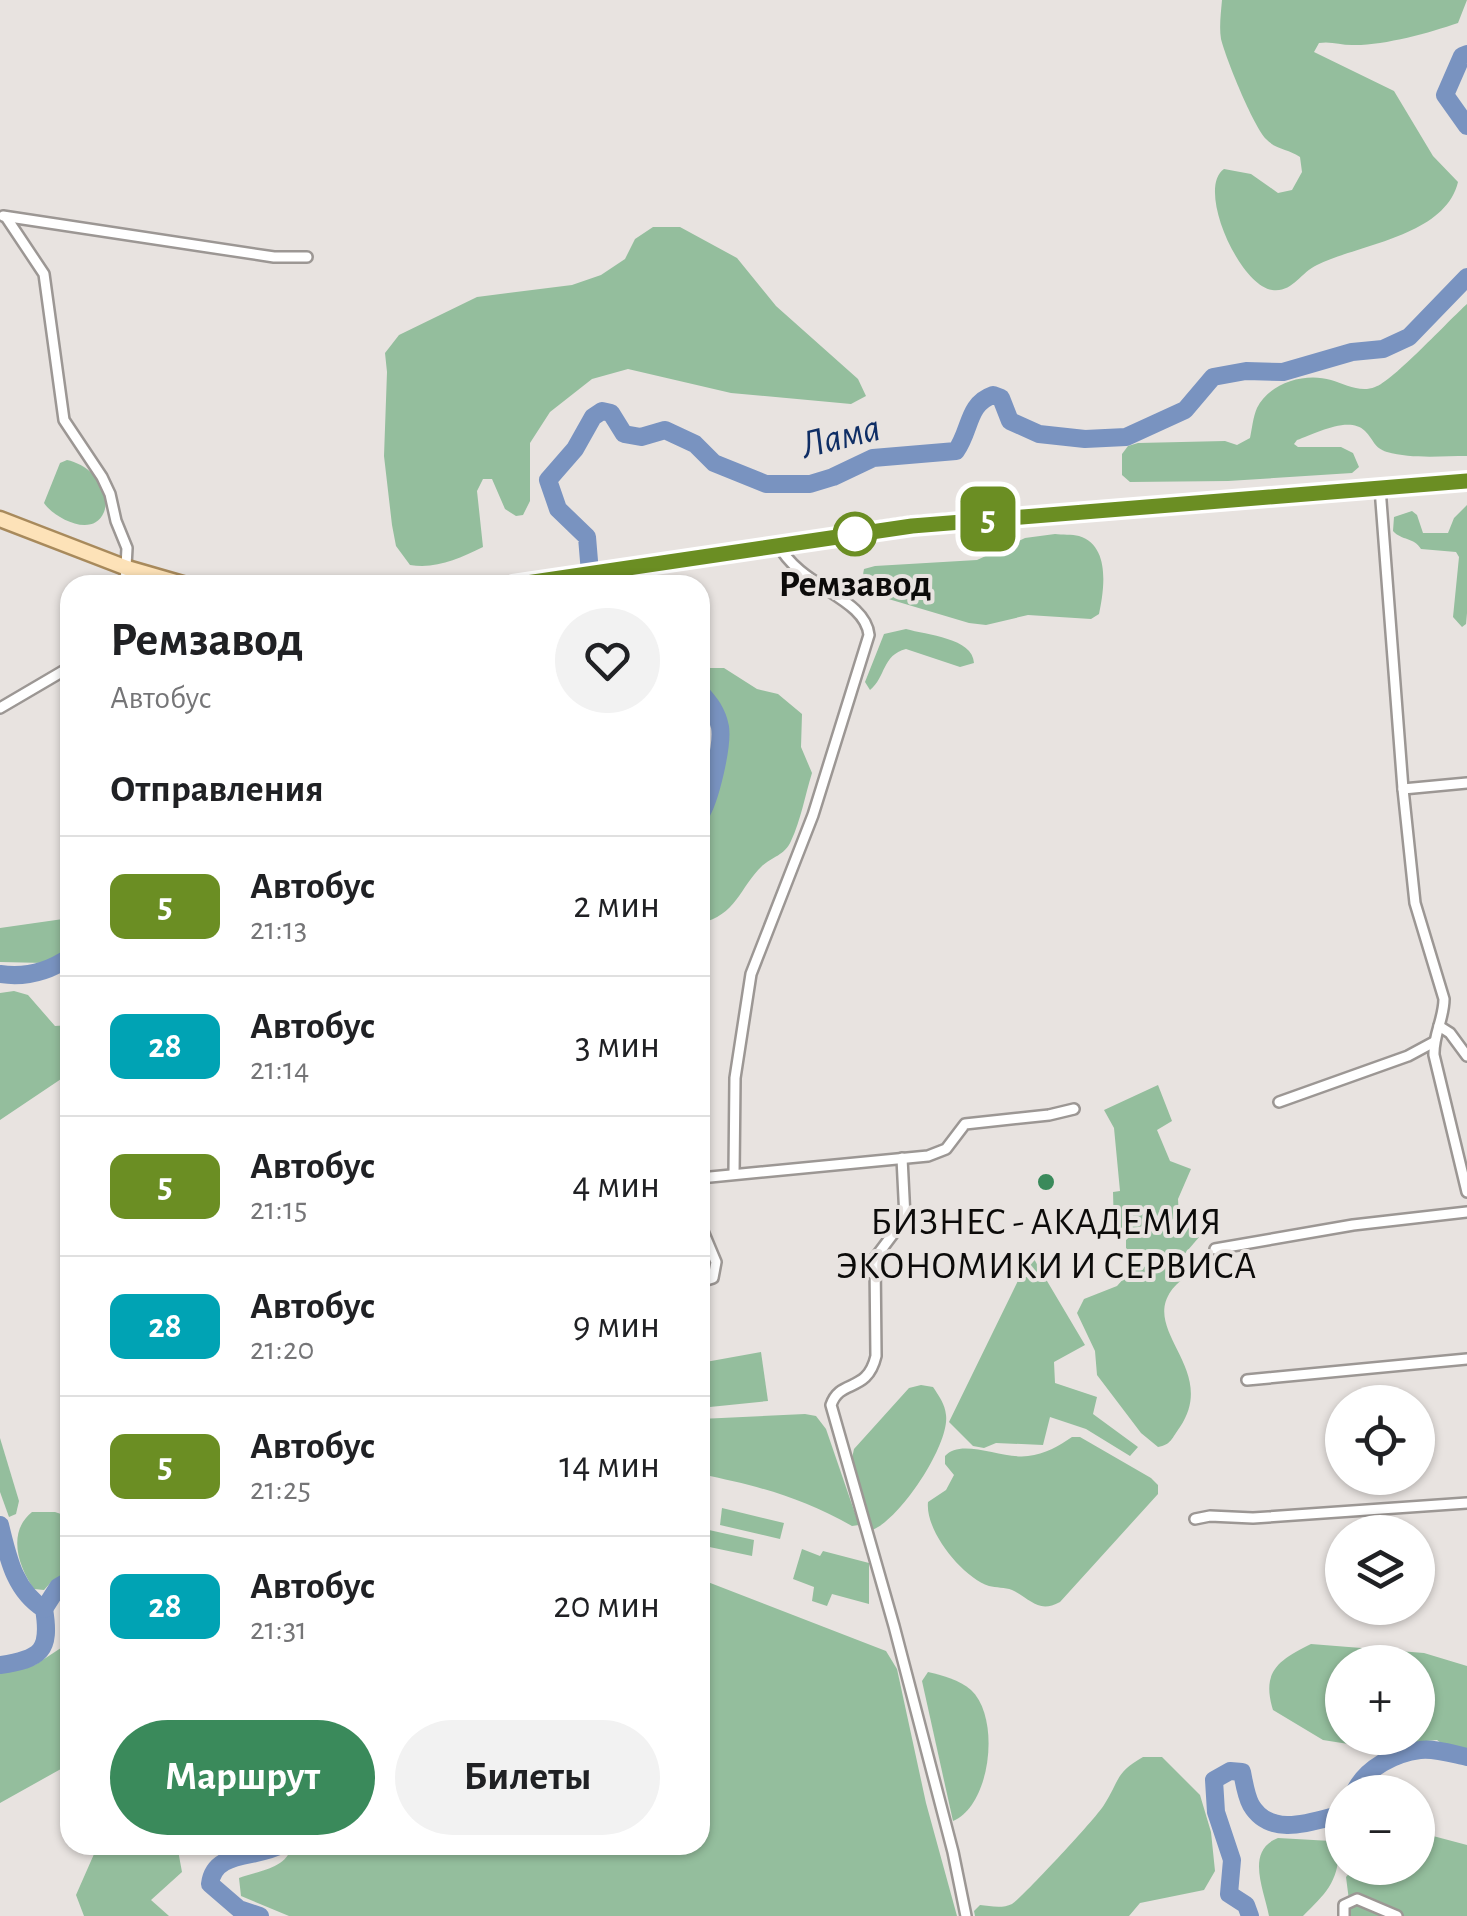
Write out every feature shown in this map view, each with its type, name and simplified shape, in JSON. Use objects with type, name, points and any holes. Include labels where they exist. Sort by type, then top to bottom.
[{"type":"main road","points":[[585,575],[912,526],[1467,481]]},
{"type":"main road","points":[[0,519],[152,575]]},
{"type":"street","points":[[3,216],[274,257],[307,257]]},
{"type":"street","points":[[3,216],[44,274],[64,420],[102,476],[128,548],[127,575]]},
{"type":"street","points":[[1380,488],[1402,789],[1416,903],[1444,999],[1434,1042],[1467,1192]]},
{"type":"street","points":[[734,1174],[735,1078],[750,974],[813,815],[869,634],[862,613],[796,570],[778,544]]},
{"type":"street","points":[[0,708],[60,673]]},
{"type":"street","points":[[1402,789],[1467,783]]},
{"type":"street","points":[[1439,1026],[1450,1033],[1467,1056]]},
{"type":"street","points":[[1279,1102],[1408,1056],[1434,1042]]},
{"type":"street","points":[[710,1177],[928,1156],[946,1150],[966,1124],[1074,1109]]},
{"type":"street","points":[[902,1158],[905,1218],[875,1258],[876,1356],[872,1372],[862,1382],[838,1392],[830,1405],[894,1626],[966,1916]]},
{"type":"street","points":[[1215,1250],[1354,1226],[1467,1212]]},
{"type":"street","points":[[710,1252],[716,1268],[710,1279]]},
{"type":"street","points":[[1247,1380],[1467,1359]]},
{"type":"street","points":[[1195,1520],[1210,1516],[1254,1518],[1467,1502]]},
{"type":"street","points":[[1344,1916],[1344,1905],[1357,1899],[1397,1916]]},
{"type":"green space","points":[[1222,0],[1467,0],[1458,23],[1377,43],[1319,43],[1314,52],[1394,91],[1433,156],[1458,182],[1437,215],[1399,236],[1317,265],[1291,286],[1279,290],[1259,284],[1247,272],[1225,235],[1218,214],[1217,179],[1224,169],[1251,174],[1278,193],[1292,190],[1302,172],[1300,157],[1266,139],[1247,106],[1221,39]]},
{"type":"green space","points":[[653,227],[680,227],[737,258],[776,306],[858,379],[866,396],[851,404],[731,393],[628,369],[592,379],[550,412],[530,443],[530,501],[523,515],[516,516],[505,509],[492,479],[483,479],[477,491],[483,547],[438,564],[410,565],[396,546],[392,525],[384,456],[385,353],[399,335],[477,297],[572,285],[601,275],[625,259],[635,239]]},
{"type":"green space","points":[[1467,304],[1467,456],[1387,452],[1365,431],[1341,425],[1294,444],[1341,447],[1353,453],[1359,467],[1352,473],[1130,482],[1122,475],[1122,454],[1128,446],[1138,443],[1225,441],[1237,445],[1250,438],[1263,399],[1289,382],[1310,377],[1358,388],[1375,387]]},
{"type":"green space","points":[[67,460],[97,478],[105,494],[104,512],[91,524],[64,520],[44,503],[60,463]]},
{"type":"green space","points":[[1467,505],[1467,613],[1462,627],[1453,617],[1459,557],[1456,552],[1421,549],[1393,531],[1394,517],[1412,511],[1423,533],[1448,533],[1454,518]]},
{"type":"green space","points":[[1076,535],[1089,541],[1101,559],[1101,604],[1099,614],[1091,619],[1028,615],[986,625],[969,623],[875,595],[864,581],[864,569],[875,566],[977,560],[1025,538]]},
{"type":"green space","points":[[906,629],[958,643],[972,655],[974,663],[960,667],[906,649],[892,656],[870,690],[865,682],[884,634]]},
{"type":"green space","points":[[710,668],[724,668],[757,689],[778,694],[802,714],[801,747],[812,773],[788,846],[754,874],[730,907],[710,920],[710,810],[719,787],[726,738],[720,707],[712,693]]},
{"type":"green space","points":[[60,919],[60,955],[45,963],[0,962],[0,928]]},
{"type":"green space","points":[[0,993],[28,995],[55,1026],[60,1026],[60,1080],[0,1120]]},
{"type":"green space","points":[[1158,1085],[1172,1121],[1157,1130],[1170,1161],[1191,1169],[1178,1199],[1179,1218],[1114,1229],[1113,1192],[1120,1191],[1114,1128],[1104,1110]]},
{"type":"green space","points":[[1192,1224],[1200,1236],[1182,1257],[1137,1258],[1126,1248],[1126,1240],[1133,1234]]},
{"type":"green space","points":[[1031,1254],[1085,1345],[1054,1362],[1055,1383],[1097,1397],[1093,1414],[1138,1447],[1130,1456],[1086,1429],[1050,1417],[1043,1445],[996,1443],[984,1448],[973,1446],[949,1422]]},
{"type":"green space","points":[[1181,1266],[1188,1274],[1171,1291],[1165,1306],[1166,1322],[1191,1387],[1189,1406],[1171,1440],[1158,1447],[1141,1433],[1097,1375],[1095,1351],[1077,1313],[1084,1299],[1117,1286],[1134,1267]]},
{"type":"green space","points":[[761,1352],[768,1401],[710,1407],[710,1361]]},
{"type":"green space","points":[[933,1387],[944,1407],[945,1428],[940,1444],[909,1497],[872,1530],[852,1458],[854,1449],[909,1388]]},
{"type":"green space","points":[[816,1416],[826,1429],[859,1525],[852,1526],[779,1494],[710,1476],[710,1419]]},
{"type":"green space","points":[[1072,1437],[1080,1437],[1151,1478],[1158,1485],[1158,1494],[1060,1602],[1040,1606],[1012,1590],[979,1581],[957,1563],[932,1526],[928,1502],[946,1490],[954,1475],[945,1464],[945,1456],[952,1451],[972,1449],[1028,1456],[1052,1449]]},
{"type":"green space","points":[[0,1438],[19,1501],[16,1514],[9,1517],[0,1492]]},
{"type":"green space","points":[[722,1508],[784,1523],[780,1539],[720,1525]]},
{"type":"green space","points":[[32,1512],[60,1514],[60,1577],[44,1590],[34,1589],[20,1560],[17,1539],[24,1520]]},
{"type":"green space","points":[[710,1530],[754,1540],[752,1556],[710,1547]]},
{"type":"green space","points":[[802,1549],[820,1556],[823,1551],[869,1563],[869,1604],[832,1594],[827,1606],[812,1601],[814,1587],[793,1579]]},
{"type":"green space","points":[[710,1583],[886,1651],[897,1669],[926,1803],[957,1916],[289,1916],[241,1896],[239,1878],[288,1855],[710,1855]]},
{"type":"green space","points":[[1311,1644],[1325,1645],[1325,1740],[1273,1710],[1269,1685],[1282,1662]]},
{"type":"green space","points":[[60,1649],[60,1769],[0,1803],[0,1671],[35,1665]]},
{"type":"green space","points":[[1435,1656],[1467,1666],[1467,1762],[1437,1740]]},
{"type":"green space","points":[[928,1672],[971,1690],[986,1720],[989,1740],[983,1780],[966,1812],[953,1821],[922,1681]]},
{"type":"green space","points":[[1143,1757],[1162,1757],[1200,1795],[1211,1832],[1215,1871],[1204,1890],[1140,1903],[1129,1916],[975,1916],[980,1905],[1004,1906],[1018,1899],[1099,1812],[1123,1773]]},
{"type":"green space","points":[[1435,1837],[1467,1845],[1467,1916],[1351,1916],[1347,1885],[1435,1885]]},
{"type":"green space","points":[[1278,1838],[1325,1841],[1325,1885],[1330,1885],[1303,1916],[1269,1916],[1259,1872],[1259,1861],[1268,1844]]},
{"type":"green space","points":[[94,1855],[179,1855],[182,1872],[151,1900],[169,1916],[84,1916],[76,1895]]},
{"type":"waterway","name":"Лама","points":[[1467,54],[1462,56],[1445,95],[1467,126]]},
{"type":"waterway","name":"Лама","points":[[590,575],[587,537],[558,509],[548,480],[575,449],[593,417],[602,411],[611,413],[624,434],[641,437],[665,430],[695,444],[714,463],[766,484],[810,484],[873,458],[956,451],[974,411],[993,395],[1001,398],[1010,421],[1039,434],[1085,439],[1126,437],[1185,410],[1213,377],[1246,371],[1283,372],[1352,352],[1383,349],[1409,337],[1467,277]]},
{"type":"waterway","name":"Лама","points":[[710,704],[720,727],[710,791]]},
{"type":"waterway","name":"Лама","points":[[0,974],[36,973],[60,963]]},
{"type":"waterway","name":"Лама","points":[[0,1525],[19,1583],[44,1609],[46,1623],[44,1644],[34,1656],[0,1665]]},
{"type":"waterway","points":[[44,1609],[60,1586]]},
{"type":"waterway","points":[[1368,1775],[1382,1763],[1420,1750],[1467,1757]]},
{"type":"waterway","points":[[1250,1916],[1246,1905],[1229,1894],[1232,1860],[1216,1812],[1214,1780],[1230,1771],[1242,1772],[1251,1805],[1270,1822],[1294,1825],[1325,1818]]},
{"type":"waterway","points":[[246,1855],[219,1866],[210,1884],[239,1909],[260,1916]]},
{"type":"bus line","name":"5","points":[[586,575],[912,526],[1467,481]]},
{"type":"place","name":"Ремзавод","points":[[855,534]]},
{"type":"place","name":"БИЗНЕС - АКАДЕМИЯ ЭКОНОМИКИ И СЕРВИСА","points":[[1046,1182]]}]
